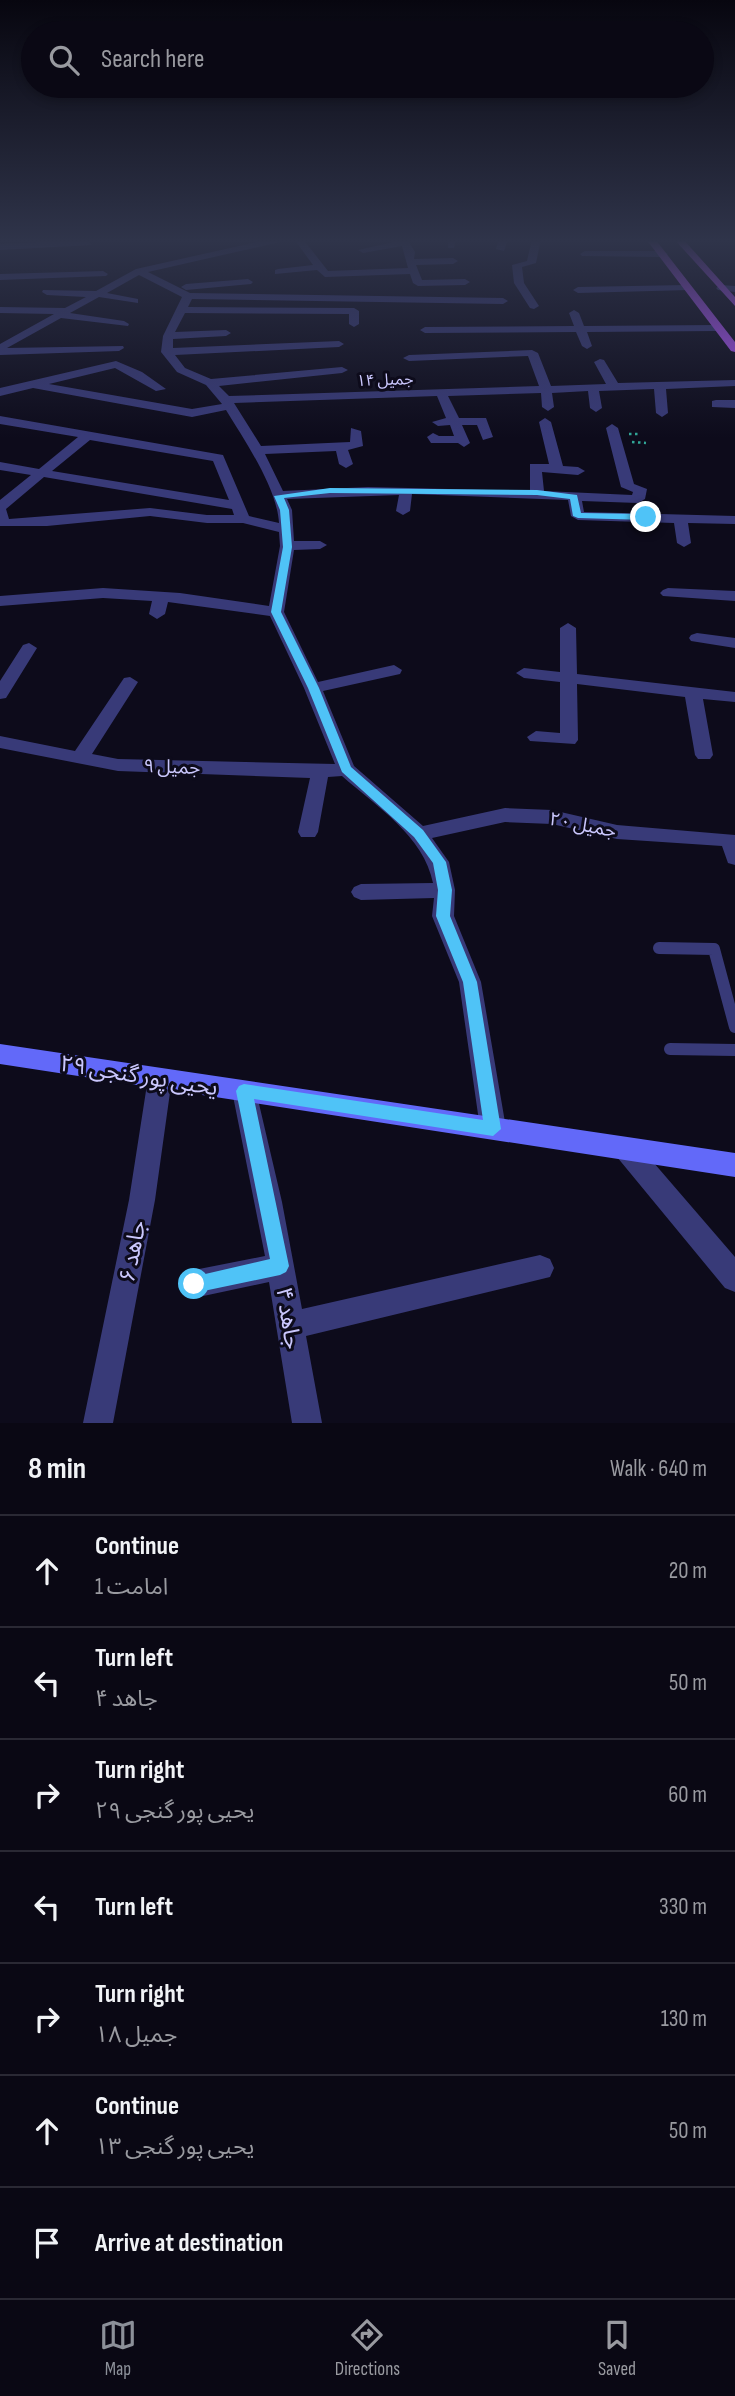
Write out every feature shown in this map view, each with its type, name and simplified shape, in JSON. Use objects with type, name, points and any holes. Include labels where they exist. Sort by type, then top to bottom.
[{"type":"main road","points":[[699,305],[735,349]]},
{"type":"main road","name":"یحیی پور گنجی ۲۹","points":[[0,1054],[735,1165]]},
{"type":"street","points":[[0,350],[78,305]]},
{"type":"street","points":[[184,305],[168,336],[167,352],[181,370],[210,383],[228,403],[257,450],[285,510],[287,538],[276,612],[313,688],[346,769],[419,834],[439,862],[445,890],[443,916],[470,982],[493,1129]]},
{"type":"street","points":[[333,305],[333,311]]},
{"type":"street","points":[[0,310],[64,313],[124,324]]},
{"type":"street","points":[[182,310],[354,311],[354,324]]},
{"type":"street","points":[[312,325],[314,311]]},
{"type":"street","points":[[574,313],[587,346]]},
{"type":"street","points":[[636,314],[643,328]]},
{"type":"street","points":[[611,315],[619,328]]},
{"type":"street","points":[[0,321],[46,323]]},
{"type":"street","points":[[425,330],[717,328]]},
{"type":"street","points":[[168,336],[226,333]]},
{"type":"street","points":[[43,351],[57,342]]},
{"type":"street","points":[[167,352],[339,344]]},
{"type":"street","points":[[0,350],[119,348]]},
{"type":"street","points":[[409,358],[532,353],[546,389],[548,407]]},
{"type":"street","points":[[600,362],[614,387]]},
{"type":"street","points":[[0,392],[116,364],[138,374],[160,389]]},
{"type":"street","points":[[210,383],[342,370]]},
{"type":"street","name":"جمیل ۱۴","points":[[32,384],[192,413],[228,403],[299,403],[441,393],[735,383]]},
{"type":"street","points":[[0,386],[13,388]]},
{"type":"street","points":[[660,386],[662,413]]},
{"type":"street","points":[[593,388],[596,408]]},
{"type":"street","points":[[433,437],[435,440],[463,441],[441,393]]},
{"type":"street","points":[[716,404],[735,404]]},
{"type":"street","points":[[0,420],[218,458],[240,512]]},
{"type":"street","points":[[438,422],[482,421],[487,437]]},
{"type":"street","points":[[545,422],[557,469]]},
{"type":"street","points":[[278,496],[330,490],[537,493],[638,499],[640,489],[628,487],[612,428]]},
{"type":"street","points":[[257,450],[357,446],[355,431]]},
{"type":"street","points":[[1,513],[40,474],[87,436]]},
{"type":"street","points":[[341,447],[346,464]]},
{"type":"street","points":[[0,466],[240,512],[287,538],[320,545]]},
{"type":"street","points":[[537,493],[535,467],[578,471]]},
{"type":"street","points":[[403,511],[406,492]]},
{"type":"street","points":[[447,493],[447,509]]},
{"type":"street","points":[[574,497],[578,516],[647,522],[680,518],[735,520]]},
{"type":"street","points":[[1,513],[47,522],[150,512],[207,519],[240,512]]},
{"type":"street","points":[[680,518],[684,542]]},
{"type":"street","points":[[0,601],[103,593],[161,597],[276,612]]},
{"type":"street","points":[[668,593],[735,596]]},
{"type":"street","points":[[157,614],[161,597]]},
{"type":"street","points":[[536,737],[569,740],[568,628]]},
{"type":"street","points":[[696,638],[735,643]]},
{"type":"street","points":[[0,694],[29,648]]},
{"type":"street","points":[[313,688],[394,670]]},
{"type":"street","points":[[524,673],[735,697]]},
{"type":"street","points":[[81,756],[130,682]]},
{"type":"street","points":[[693,692],[704,755]]},
{"type":"street","name":"جمیل ۹","points":[[0,743],[118,765],[320,772],[346,769]]},
{"type":"street","points":[[308,832],[320,772]]},
{"type":"street","name":"جمیل ۲۰","points":[[419,834],[505,815],[552,817],[617,832],[730,840],[735,858]]},
{"type":"street","points":[[361,892],[445,890]]},
{"type":"street","name":"جاهد ۶","points":[[98,1423],[142,1200],[160,1078]]},
{"type":"street","name":"جاهد ۴","points":[[244,1091],[280,1266],[307,1423]]},
{"type":"street","points":[[626,1149],[735,1278]]},
{"type":"street","points":[[194,1284],[280,1266]]},
{"type":"street","points":[[290,1326],[540,1268]]},
{"type":"lane","points":[[660,948],[713,949],[735,1027]]},
{"type":"lane","points":[[670,1049],[735,1050]]},
{"type":"route","points":[[194,1284],[280,1266],[269,1202],[244,1091],[493,1129],[470,982],[443,916],[445,890],[439,862],[419,834],[346,769],[313,688],[276,612],[287,547],[285,510],[278,496],[330,490],[537,493],[574,497],[578,516],[646,517]]}]
